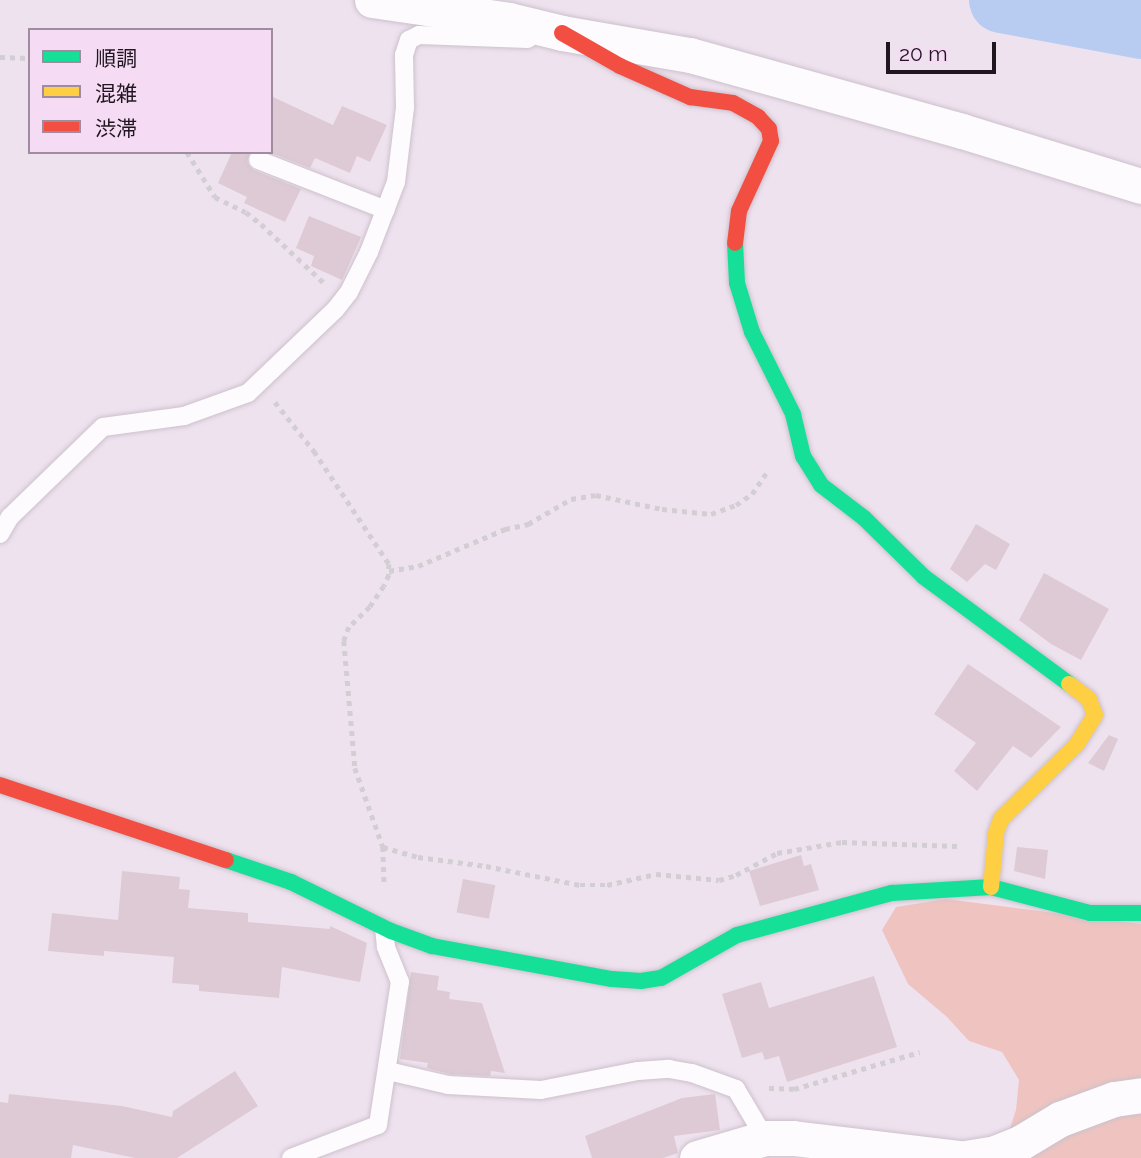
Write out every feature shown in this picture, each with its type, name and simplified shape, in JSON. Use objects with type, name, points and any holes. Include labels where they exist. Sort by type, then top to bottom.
[{"type":"street","points":[[372,0],[509,20],[562,33],[690,55],[962,131],[1141,186]]},
{"type":"street","points":[[562,33],[620,66],[690,97],[733,103],[758,117],[769,129],[771,141],[739,211],[735,242],[737,283],[752,332],[793,414],[803,456],[821,485],[863,517],[924,577],[1089,699],[1095,715],[1077,744],[1001,819],[994,848],[991,887]]},
{"type":"street","points":[[0,785],[291,882],[384,928],[432,946],[574,974],[641,981],[661,978],[737,935],[892,893],[991,887],[1090,913],[1141,914]]},
{"type":"street","points":[[965,1158],[995,1153],[1020,1143],[1060,1119],[1114,1099],[1141,1095]]},
{"type":"street","points":[[697,1158],[765,1138],[793,1138],[958,1158]]},
{"type":"lane","points":[[0,534],[10,517],[103,427],[184,416],[247,393],[342,300],[369,253],[396,182],[405,108],[404,55],[409,40],[419,35],[531,40],[562,33]]},
{"type":"lane","points":[[258,160],[358,202],[386,210]]},
{"type":"lane","points":[[291,1158],[378,1125],[400,982],[386,947],[384,928]]},
{"type":"lane","points":[[388,1071],[448,1085],[541,1090],[638,1071],[669,1069],[692,1073],[736,1089],[765,1138]]},
{"type":"path","points":[[0,57],[28,58]]},
{"type":"path","points":[[188,154],[215,197],[229,207],[246,212],[261,224],[342,300]]},
{"type":"path","points":[[260,382],[314,451],[389,564],[384,586],[370,607],[349,627],[344,641],[355,768],[383,847],[384,928]]},
{"type":"path","points":[[389,571],[418,566],[505,529],[528,524],[571,499],[596,495],[662,509],[711,514],[736,505],[752,494],[766,473],[799,440]]},
{"type":"path","points":[[383,847],[418,857],[486,866],[580,885],[607,886],[656,874],[719,880],[736,875],[776,853],[842,842],[910,842],[994,848]]},
{"type":"path","points":[[736,1089],[742,1085],[794,1090],[920,1052]]},
{"type":"shaded area","points":[[946,899],[1141,924],[1141,1158],[1000,1158],[1016,1110],[1019,1080],[1002,1052],[969,1041],[947,1017],[908,984],[882,930],[896,907]]},
{"type":"building","points":[[273,97],[333,125],[342,106],[387,125],[370,162],[357,156],[350,173],[315,158],[310,168],[273,154]]},
{"type":"building","points":[[231,154],[249,154],[247,162],[253,170],[301,189],[285,222],[244,203],[247,197],[218,183]]},
{"type":"building","points":[[309,216],[361,237],[342,280],[311,266],[314,256],[296,248]]},
{"type":"building","points":[[976,524],[1010,544],[996,570],[985,564],[967,582],[950,569]]},
{"type":"building","points":[[1044,573],[1109,609],[1081,660],[1051,644],[1019,620]]},
{"type":"building","points":[[968,664],[1061,727],[1031,758],[1013,746],[977,791],[954,771],[976,743],[934,714]]},
{"type":"building","points":[[1109,735],[1118,739],[1104,771],[1088,763]]},
{"type":"building","points":[[1017,847],[1048,850],[1045,879],[1014,871]]},
{"type":"building","points":[[801,855],[804,866],[811,864],[819,890],[760,906],[749,871]]},
{"type":"building","points":[[122,871],[180,877],[179,889],[190,890],[188,908],[248,913],[248,922],[330,929],[330,926],[367,943],[360,982],[282,967],[279,998],[199,991],[199,985],[172,983],[174,957],[104,951],[104,956],[48,951],[52,913],[118,920]]},
{"type":"building","points":[[463,879],[495,885],[489,919],[457,912]]},
{"type":"building","points":[[411,972],[439,976],[437,990],[450,992],[449,999],[482,1003],[505,1073],[491,1071],[490,1076],[450,1074],[427,1068],[428,1063],[400,1059]]},
{"type":"building","points":[[874,976],[897,1047],[787,1082],[779,1056],[765,1060],[762,1052],[742,1058],[722,994],[761,982],[769,1008]]},
{"type":"building","points":[[235,1071],[258,1106],[177,1158],[135,1158],[73,1145],[71,1158],[0,1158],[0,1102],[8,1103],[9,1094],[122,1106],[172,1117],[173,1111]]},
{"type":"building","points":[[715,1094],[720,1130],[674,1136],[678,1153],[663,1158],[592,1158],[585,1136],[682,1098]]},
{"type":"waterway","points":[[1002,0],[1141,26]]},
{"type":"traffic: fast","points":[[735,243],[737,283],[752,332],[793,414],[803,456],[821,485],[864,518],[924,577],[1069,684]]},
{"type":"traffic: fast","points":[[226,860],[291,882],[391,931],[432,946],[612,979],[641,981],[661,978],[737,935],[892,893],[991,887],[1090,913],[1141,913]]},
{"type":"traffic: slow","points":[[991,887],[996,833],[1001,819],[1077,744],[1095,715],[1089,699],[1069,684]]},
{"type":"traffic: jam","points":[[562,33],[620,66],[690,97],[733,103],[758,117],[769,129],[771,141],[739,211],[735,243]]},
{"type":"traffic: jam","points":[[0,785],[226,860]]}]
